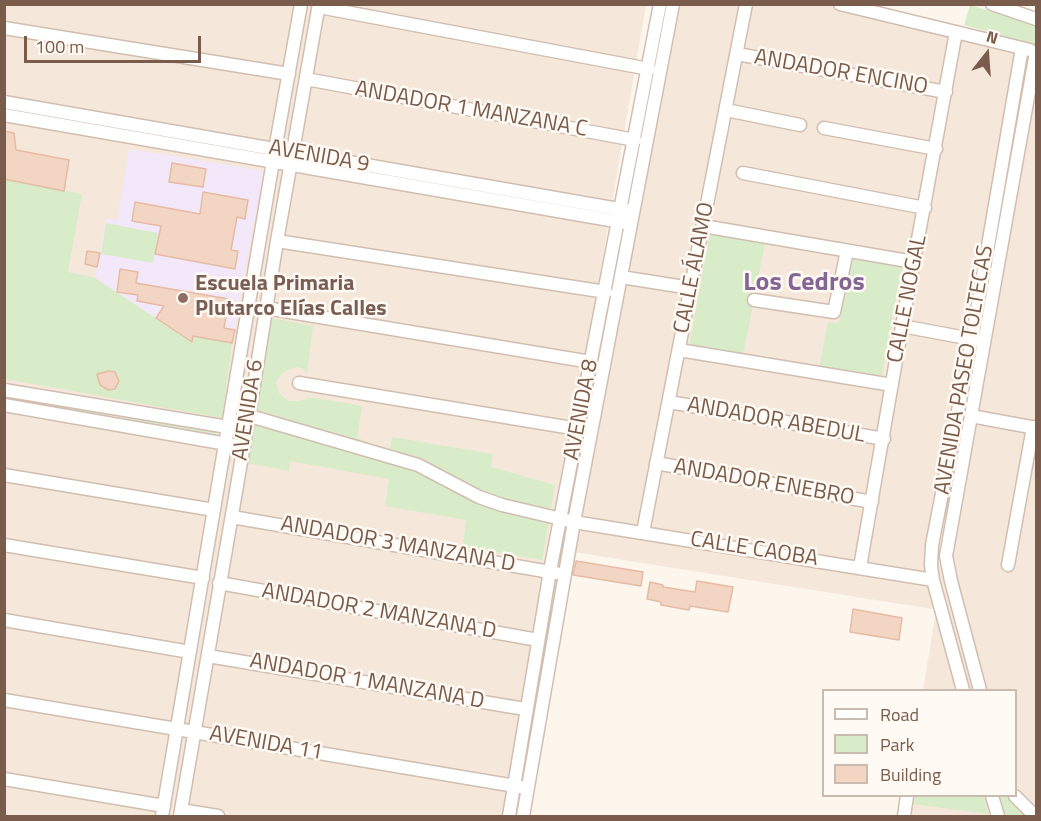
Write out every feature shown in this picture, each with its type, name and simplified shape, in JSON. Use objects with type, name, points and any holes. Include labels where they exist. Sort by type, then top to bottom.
[{"type":"street","name":"AVENIDA 6","points":[[163,811],[274,155],[302,4]]},
{"type":"street","name":"AVENIDA 8","points":[[523,816],[574,522],[621,277],[635,140],[660,4]]},
{"type":"street","name":"AVENIDA 8","points":[[508,816],[550,571],[591,362],[606,292],[627,216],[673,4]]},
{"type":"street","name":"CALLE ÁLAMO","points":[[643,532],[747,4]]},
{"type":"street","points":[[840,4],[1036,52]]},
{"type":"street","points":[[992,4],[1036,19]]},
{"type":"street","name":"AVENIDA 6","points":[[180,813],[319,6]]},
{"type":"street","points":[[319,6],[649,69]]},
{"type":"street","points":[[4,28],[289,74]]},
{"type":"street","name":"CALLE NOGAL","points":[[860,567],[956,32]]},
{"type":"street","name":"AVENIDA PASEO TOLTECAS","points":[[963,689],[933,580],[932,545],[972,339],[1022,48]]},
{"type":"street","name":"AVENIDA PASEO TOLTECAS","points":[[980,689],[946,556],[1036,52]]},
{"type":"street","name":"ANDADOR ENCINO","points":[[736,54],[945,92]]},
{"type":"street","name":"ANDADOR 1 MANZANA C","points":[[306,80],[635,140]]},
{"type":"street","name":"AVENIDA 9","points":[[4,102],[274,155]]},
{"type":"street","points":[[726,110],[800,125]]},
{"type":"street","name":"AVENIDA 9","points":[[4,115],[274,155],[627,216]]},
{"type":"street","points":[[824,128],[936,149]]},
{"type":"street","points":[[743,173],[925,208]]},
{"type":"street","points":[[703,226],[914,262]]},
{"type":"street","points":[[277,241],[606,292]]},
{"type":"street","points":[[754,300],[834,312],[847,251]]},
{"type":"street","points":[[621,277],[692,288]]},
{"type":"street","points":[[266,308],[591,362]]},
{"type":"street","points":[[902,326],[985,341]]},
{"type":"street","points":[[679,350],[892,385]]},
{"type":"street","points":[[299,383],[578,429]]},
{"type":"street","points":[[244,447],[8,406],[9,391],[246,430]]},
{"type":"street","name":"ANDADOR ABEDUL","points":[[669,402],[884,440]]},
{"type":"street","points":[[117,424],[120,409]]},
{"type":"street","name":"CALLE CAOBA","points":[[232,411],[418,465],[479,497],[502,505],[574,522],[933,580]]},
{"type":"street","points":[[971,416],[1035,428],[1008,565]]},
{"type":"street","name":"ANDADOR ENEBRO","points":[[657,463],[872,502]]},
{"type":"street","points":[[4,475],[214,510]]},
{"type":"street","name":"ANDADOR 3 MANZANA D","points":[[232,517],[565,574]]},
{"type":"street","points":[[4,545],[203,578]]},
{"type":"street","name":"ANDADOR 2 MANZANA D","points":[[219,583],[538,640]]},
{"type":"street","points":[[4,620],[190,652]]},
{"type":"street","points":[[949,638],[965,633]]},
{"type":"street","name":"ANDADOR 1 MANZANA D","points":[[208,656],[525,709]]},
{"type":"street","name":"AVENIDA 11","points":[[4,700],[528,788]]},
{"type":"street","points":[[4,779],[163,811]]},
{"type":"street","points":[[904,816],[907,797]]},
{"type":"street","points":[[993,797],[998,816]]},
{"type":"street","points":[[1016,797],[1035,816]]},
{"type":"street","points":[[180,813],[218,816]]},
{"type":"shaded area","points":[[5,5],[646,5],[507,816],[5,816]]},
{"type":"shaded area","name":"Los Cedros","points":[[666,5],[858,5],[1029,46],[940,532],[938,557],[942,575],[1030,46],[1036,48],[1036,816],[902,816],[906,797],[1017,797],[1017,689],[923,689],[937,605],[932,609],[561,550],[627,217]]},
{"type":"shaded area","points":[[129,149],[264,171],[232,343],[178,333],[95,278],[106,218],[117,220]]},
{"type":"green space","points":[[970,5],[1036,25],[1036,45],[964,25]]},
{"type":"green space","points":[[5,179],[82,194],[68,272],[95,278],[178,333],[232,343],[222,418],[5,379]]},
{"type":"green space","points":[[106,223],[158,233],[153,263],[101,254]]},
{"type":"green space","points":[[710,233],[765,243],[743,356],[689,346]]},
{"type":"green space","points":[[851,256],[902,266],[881,380],[819,369],[828,322],[839,323]]},
{"type":"green space","points":[[271,318],[313,326],[307,373],[300,367],[292,368],[283,373],[276,383],[279,393],[288,401],[300,401],[310,397],[362,406],[357,438],[390,450],[392,437],[493,454],[491,467],[555,485],[542,560],[463,547],[466,520],[385,506],[389,479],[290,461],[289,471],[245,463]]},
{"type":"green space","points":[[21,397],[108,411],[107,418],[20,403]]},
{"type":"green space","points":[[126,414],[217,430],[215,436],[125,420]]},
{"type":"green space","points":[[913,797],[983,797],[989,814],[912,804]]},
{"type":"green space","points":[[998,797],[1008,797],[1027,816],[1005,816]]},
{"type":"building","points":[[4,131],[14,133],[16,150],[69,160],[64,191],[4,179]]},
{"type":"building","points":[[172,163],[206,169],[203,187],[169,182]]},
{"type":"building","points":[[203,192],[248,200],[245,219],[237,217],[231,250],[238,251],[235,269],[155,254],[161,226],[132,221],[135,202],[200,214]]},
{"type":"building","points":[[87,251],[100,253],[97,267],[85,264]]},
{"type":"building","points":[[120,269],[138,272],[136,283],[229,299],[224,328],[235,330],[232,343],[193,336],[192,342],[156,318],[164,306],[137,301],[138,295],[117,292]]},
{"type":"building","points":[[115,372],[119,381],[115,389],[108,390],[100,385],[97,374]]},
{"type":"building","points":[[576,561],[643,572],[641,586],[573,575]]},
{"type":"building","points":[[697,581],[733,587],[728,612],[690,606],[689,610],[661,605],[661,602],[647,599],[650,582],[663,585],[663,587],[695,592]]},
{"type":"building","points":[[853,609],[902,618],[899,640],[850,632]]},
{"type":"place","name":"Escuela Primaria Plutarco Elías Calles","points":[[183,298]]},
{"type":"district","name":"Los Cedros","points":[[804,284]]}]
